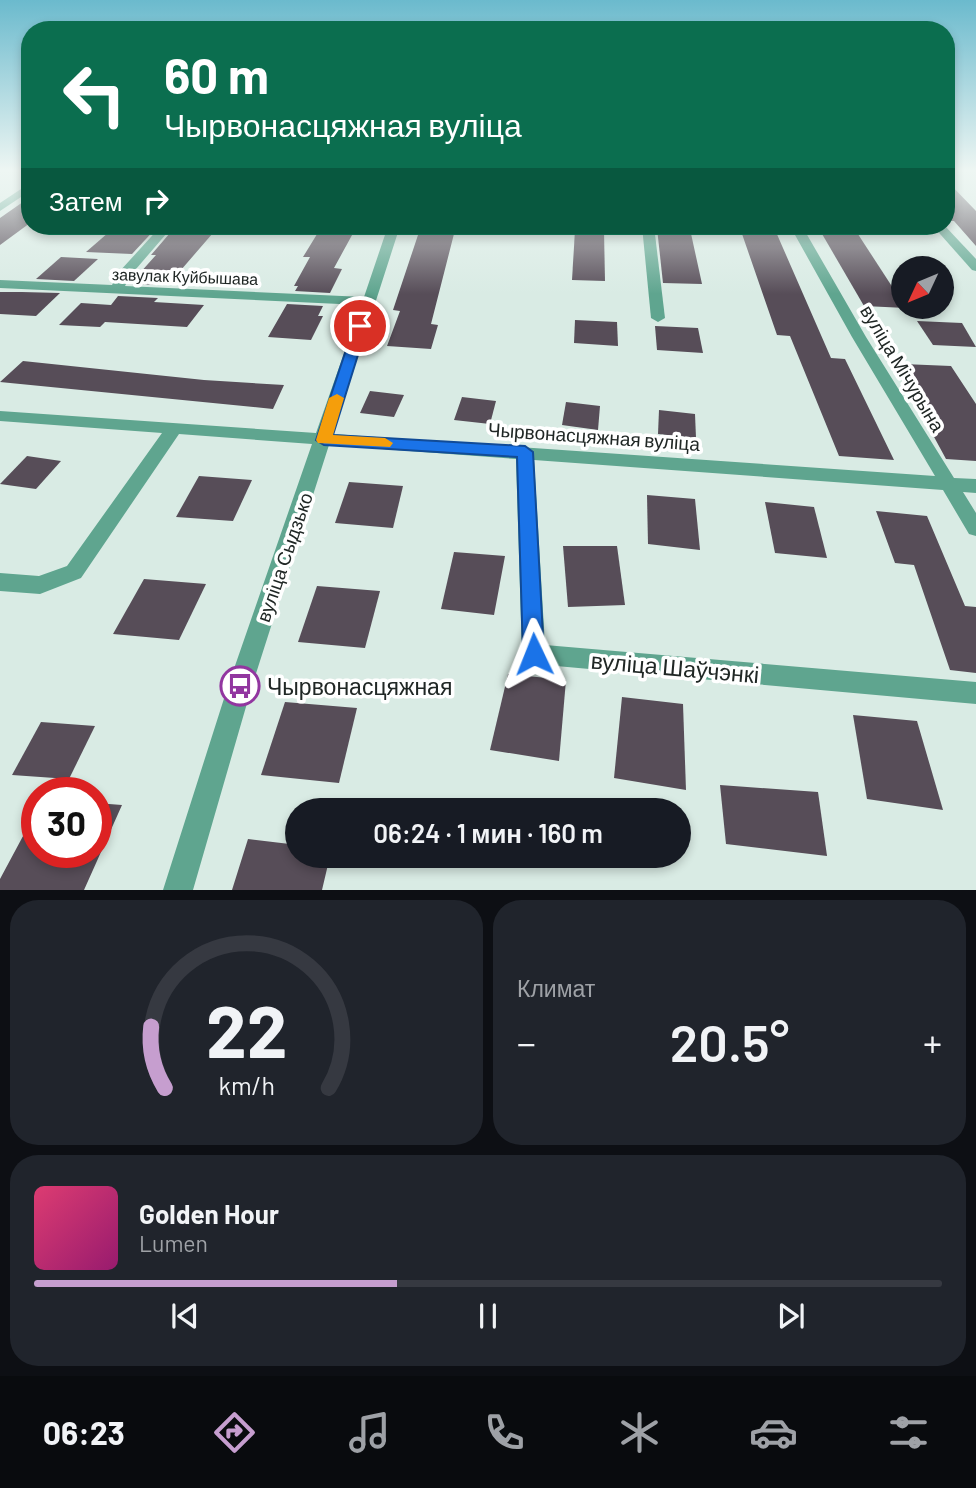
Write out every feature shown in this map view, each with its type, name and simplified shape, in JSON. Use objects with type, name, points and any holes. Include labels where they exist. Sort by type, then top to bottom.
[{"type":"street","points":[[116,290],[124,275],[159,235]]},
{"type":"street","name":"вуліца Сыдзько","points":[[178,890],[240,686],[391,235]]},
{"type":"street","points":[[649,235],[658,318]]},
{"type":"street","name":"вуліца Мічурына","points":[[801,235],[859,337],[976,529]]},
{"type":"street","points":[[947,235],[976,267]]},
{"type":"street","name":"завулак Куйбышава","points":[[0,284],[369,301]]},
{"type":"street","name":"Чырвонасцяжная вуліца","points":[[0,416],[976,486]]},
{"type":"street","points":[[0,582],[40,585],[74,572],[174,429]]},
{"type":"street","name":"вуліца Шаўчэнкі","points":[[525,452],[534,654],[976,693]]},
{"type":"building","points":[[9,212],[21,212],[21,230],[0,245],[0,218]]},
{"type":"building","points":[[955,212],[976,212],[976,246],[955,222]]},
{"type":"building","points":[[106,235],[150,235],[132,254],[86,252]]},
{"type":"building","points":[[168,235],[211,235],[168,285],[130,284],[156,255],[151,255]]},
{"type":"building","points":[[316,235],[352,235],[334,268],[342,269],[330,293],[295,291],[298,286],[294,286],[310,257],[303,257]]},
{"type":"building","points":[[418,235],[454,235],[431,324],[438,325],[431,349],[387,346],[400,311],[393,310]]},
{"type":"building","points":[[575,235],[604,235],[605,281],[572,280]]},
{"type":"building","points":[[658,235],[691,235],[702,284],[663,283]]},
{"type":"building","points":[[742,235],[777,235],[831,358],[845,359],[894,460],[839,456],[790,336],[777,335]]},
{"type":"building","points":[[823,235],[859,235],[891,285],[891,307],[864,306]]},
{"type":"building","points":[[61,257],[98,259],[74,281],[36,279]]},
{"type":"building","points":[[0,292],[60,293],[36,316],[0,314]]},
{"type":"building","points":[[118,296],[158,298],[154,302],[204,305],[187,327],[105,322],[100,327],[59,325],[81,303],[111,305]]},
{"type":"building","points":[[287,304],[323,306],[318,316],[323,316],[311,340],[268,337]]},
{"type":"building","points":[[575,320],[617,322],[618,346],[574,343]]},
{"type":"building","points":[[917,321],[962,323],[976,347],[933,345]]},
{"type":"building","points":[[655,326],[698,328],[703,353],[657,350]]},
{"type":"building","points":[[23,361],[204,380],[284,385],[273,409],[0,382]]},
{"type":"building","points":[[903,364],[951,366],[976,404],[976,461],[946,459],[927,424],[938,425]]},
{"type":"building","points":[[370,391],[404,395],[394,417],[360,413]]},
{"type":"building","points":[[462,397],[496,401],[490,424],[454,420]]},
{"type":"building","points":[[566,402],[600,406],[598,430],[562,425]]},
{"type":"building","points":[[659,410],[695,414],[696,438],[658,434]]},
{"type":"building","points":[[27,456],[61,461],[36,489],[0,484]]},
{"type":"building","points":[[199,476],[252,480],[233,521],[176,517]]},
{"type":"building","points":[[349,482],[403,486],[393,528],[335,523]]},
{"type":"building","points":[[647,495],[695,499],[700,550],[648,544]]},
{"type":"building","points":[[765,502],[814,507],[827,558],[775,553]]},
{"type":"building","points":[[876,511],[927,516],[965,606],[976,607],[976,673],[950,670],[914,565],[895,563]]},
{"type":"building","points":[[563,546],[617,546],[625,605],[568,607]]},
{"type":"building","points":[[454,552],[505,556],[494,615],[441,609]]},
{"type":"building","points":[[144,579],[206,584],[179,640],[113,634]]},
{"type":"building","points":[[317,586],[380,591],[365,648],[298,642]]},
{"type":"building","points":[[508,674],[566,680],[559,761],[490,750]]},
{"type":"building","points":[[622,697],[683,704],[686,790],[614,778]]},
{"type":"building","points":[[285,702],[357,708],[339,783],[261,775]]},
{"type":"building","points":[[853,715],[917,721],[943,810],[867,799]]},
{"type":"building","points":[[41,722],[95,726],[70,777],[12,775]]},
{"type":"building","points":[[720,785],[818,792],[827,856],[726,844]]},
{"type":"building","points":[[112,804],[122,805],[112,827]]},
{"type":"building","points":[[248,839],[285,843],[285,868],[327,868],[322,890],[232,890]]},
{"type":"building","points":[[21,840],[21,868],[94,868],[84,890],[0,890],[0,879]]},
{"type":"slow traffic","points":[[337,398],[324,440],[385,443]]},
{"type":"place","name":"Чырвонасцяжная","points":[[240,686]]},
{"type":"route","points":[[360,326],[324,440],[525,452],[534,654]]}]
